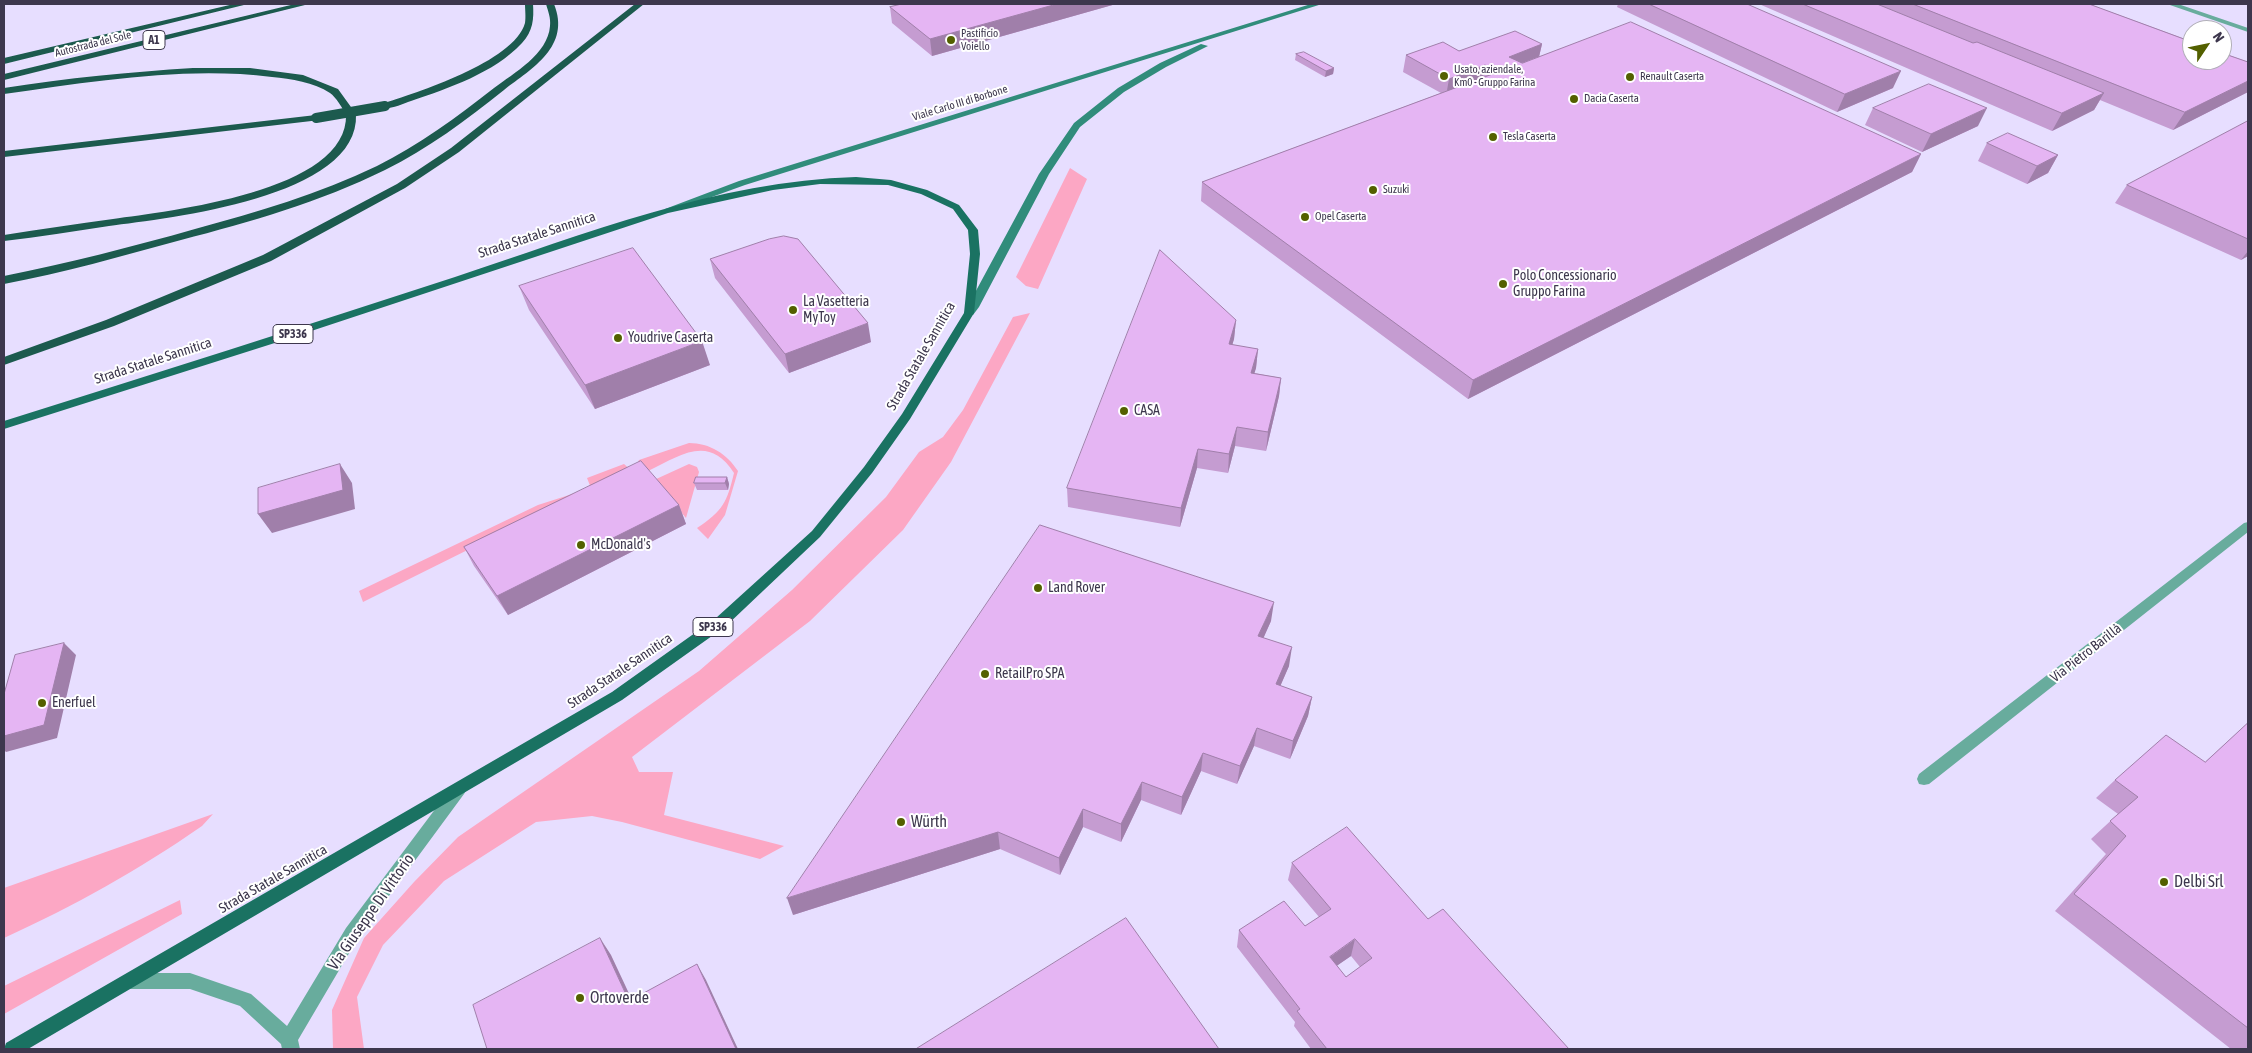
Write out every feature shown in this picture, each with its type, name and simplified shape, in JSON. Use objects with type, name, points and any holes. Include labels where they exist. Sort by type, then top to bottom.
[{"type":"highway","name":"Autostrada del Sole","points":[[4,61],[244,4]]},
{"type":"highway","name":"Autostrada del Sole","points":[[4,77],[305,4]]},
{"type":"highway","points":[[4,154],[316,118],[385,106],[443,86],[499,58],[517,42],[530,26],[532,11],[529,4]]},
{"type":"highway","points":[[4,280],[113,256],[287,206],[330,192],[371,173],[404,156],[444,130],[537,59],[549,45],[555,32],[556,17],[550,4]]},
{"type":"highway","points":[[4,361],[110,323],[258,262],[402,186],[455,150],[640,4]]},
{"type":"highway","points":[[4,92],[111,76],[237,70],[274,73],[313,82],[334,90],[349,104],[352,124],[341,148],[323,163],[298,178],[260,195],[209,208],[4,238]]},
{"type":"main road","name":"Viale Carlo III di Borbone","points":[[665,211],[751,180],[1318,4]]},
{"type":"main road","name":"Viale Carlo III di Borbone","points":[[969,313],[974,307],[1044,174],[1077,125],[1121,90],[1163,65],[1262,21]]},
{"type":"main road","name":"Strada Statale Sannitica","points":[[4,425],[278,339],[665,211],[774,188],[820,181],[856,180],[888,182],[924,192],[956,208],[973,230],[975,254],[969,313],[885,446],[816,534],[721,622],[617,696],[12,1049]]},
{"type":"street","points":[[2171,4],[2248,30]]},
{"type":"street","name":"Via Pietro Barillà","points":[[1924,779],[2248,526]]},
{"type":"street","name":"Via Giuseppe Di Vittorio","points":[[131,981],[190,981],[245,1000],[290,1044],[352,933],[459,789]]},
{"type":"shaded area","points":[[1070,168],[1087,179],[1038,289],[1026,286],[1016,277]]},
{"type":"shaded area","points":[[1030,313],[951,462],[903,530],[810,621],[632,757],[639,772],[673,772],[664,815],[784,846],[760,859],[622,822],[592,816],[536,822],[444,881],[383,945],[357,997],[364,1049],[333,1049],[332,1010],[364,938],[414,882],[458,837],[699,671],[792,590],[886,497],[919,452],[943,437],[963,410],[1013,317]]},
{"type":"shaded area","points":[[689,443],[711,447],[729,459],[738,471],[725,515],[708,539],[697,528],[718,511],[726,499],[734,473],[724,461],[715,454],[705,451],[694,451],[683,454],[648,471],[638,462],[639,460]]},
{"type":"shaded area","points":[[624,464],[632,471],[552,508],[363,602],[359,591],[538,505],[591,488],[587,478]]},
{"type":"shaded area","points":[[689,464],[697,467],[699,472],[686,518],[654,480]]},
{"type":"shaded area","points":[[213,814],[202,826],[130,873],[56,913],[4,938],[4,888]]},
{"type":"shaded area","points":[[180,900],[182,914],[4,1014],[4,986]]},
{"type":"building","points":[[902,4],[1057,4],[930,39],[890,7]]},
{"type":"building","points":[[1649,4],[1747,4],[1901,71],[1845,94]]},
{"type":"building","points":[[1803,4],[1877,4],[2104,93],[2062,113]]},
{"type":"building","points":[[1913,4],[2089,4],[2182,38],[2182,70],[2232,70],[2232,56],[2248,62],[2248,81],[2185,112]]},
{"type":"building","name":"Polo Concessionario Gruppo Farina","points":[[1631,22],[1921,154],[1473,380],[1202,182],[1498,72],[1485,65],[1449,79],[1406,55],[1443,42],[1459,51],[1515,31],[1542,44],[1509,57],[1522,63]]},
{"type":"building","points":[[1304,52],[1334,68],[1326,71],[1296,54]]},
{"type":"building","points":[[1929,84],[1987,108],[1931,134],[1873,108]]},
{"type":"building","points":[[2248,121],[2248,239],[2127,185]]},
{"type":"building","points":[[2008,133],[2058,155],[2037,166],[1987,143]]},
{"type":"building","name":"La Vasetteria MyToy","points":[[784,236],[798,239],[868,323],[785,354],[710,259],[769,239]]},
{"type":"building","name":"Youdrive Caserta","points":[[633,248],[702,341],[585,385],[519,286]]},
{"type":"building","points":[[1160,250],[1236,320],[1229,344],[1258,349],[1251,373],[1281,378],[1268,432],[1237,427],[1229,454],[1198,449],[1181,508],[1067,488]]},
{"type":"building","name":"McDonald's","points":[[641,461],[679,505],[497,596],[464,547]]},
{"type":"building","points":[[340,464],[343,490],[258,514],[258,488]]},
{"type":"building","points":[[696,477],[727,477],[725,483],[694,483]]},
{"type":"building","points":[[1040,525],[1274,602],[1258,636],[1292,647],[1276,684],[1312,697],[1293,741],[1257,728],[1240,766],[1203,753],[1182,797],[1142,782],[1121,824],[1083,809],[1059,858],[998,832],[787,898]]},
{"type":"building","points":[[64,643],[44,725],[4,736],[4,694],[15,655]]},
{"type":"building","name":"Delbi Srl","points":[[2248,723],[2248,1028],[2074,894],[2126,836],[2110,821],[2138,797],[2115,780],[2166,735],[2205,762]]},
{"type":"building","points":[[1347,827],[1428,919],[1443,909],[1569,1049],[1327,1049],[1297,1011],[1300,1009],[1239,930],[1284,901],[1305,926],[1331,909],[1292,863]],"holes":[[[1355,939],[1372,958],[1346,977],[1330,957]]]},
{"type":"building","points":[[1126,918],[1219,1049],[916,1049]]},
{"type":"building","name":"Ortoverde","points":[[600,938],[629,1001],[697,964],[736,1049],[487,1049],[473,1005]]},
{"type":"place","name":"Pastificio Voiello","points":[[951,40]]},
{"type":"place","name":"Usato, aziendale, Km0 - Gruppo Farina","points":[[1444,76]]},
{"type":"place","name":"Renault Caserta","points":[[1630,77]]},
{"type":"place","name":"Dacia Caserta","points":[[1574,99]]},
{"type":"place","name":"Tesla Caserta","points":[[1493,137]]},
{"type":"place","name":"Suzuki","points":[[1373,190]]},
{"type":"place","name":"Opel Caserta","points":[[1305,217]]},
{"type":"place","name":"Polo Concessionario Gruppo Farina","points":[[1503,284]]},
{"type":"place","name":"La Vasetteria MyToy","points":[[793,310]]},
{"type":"place","name":"Youdrive Caserta","points":[[618,338]]},
{"type":"place","name":"CASA","points":[[1124,411]]},
{"type":"place","name":"McDonald's","points":[[581,545]]},
{"type":"place","name":"Land Rover","points":[[1038,588]]},
{"type":"place","name":"RetailPro SPA","points":[[985,674]]},
{"type":"place","name":"Enerfuel","points":[[42,703]]},
{"type":"place","name":"Würth","points":[[901,822]]},
{"type":"place","name":"Delbi Srl","points":[[2164,882]]},
{"type":"place","name":"Ortoverde","points":[[580,998]]}]
